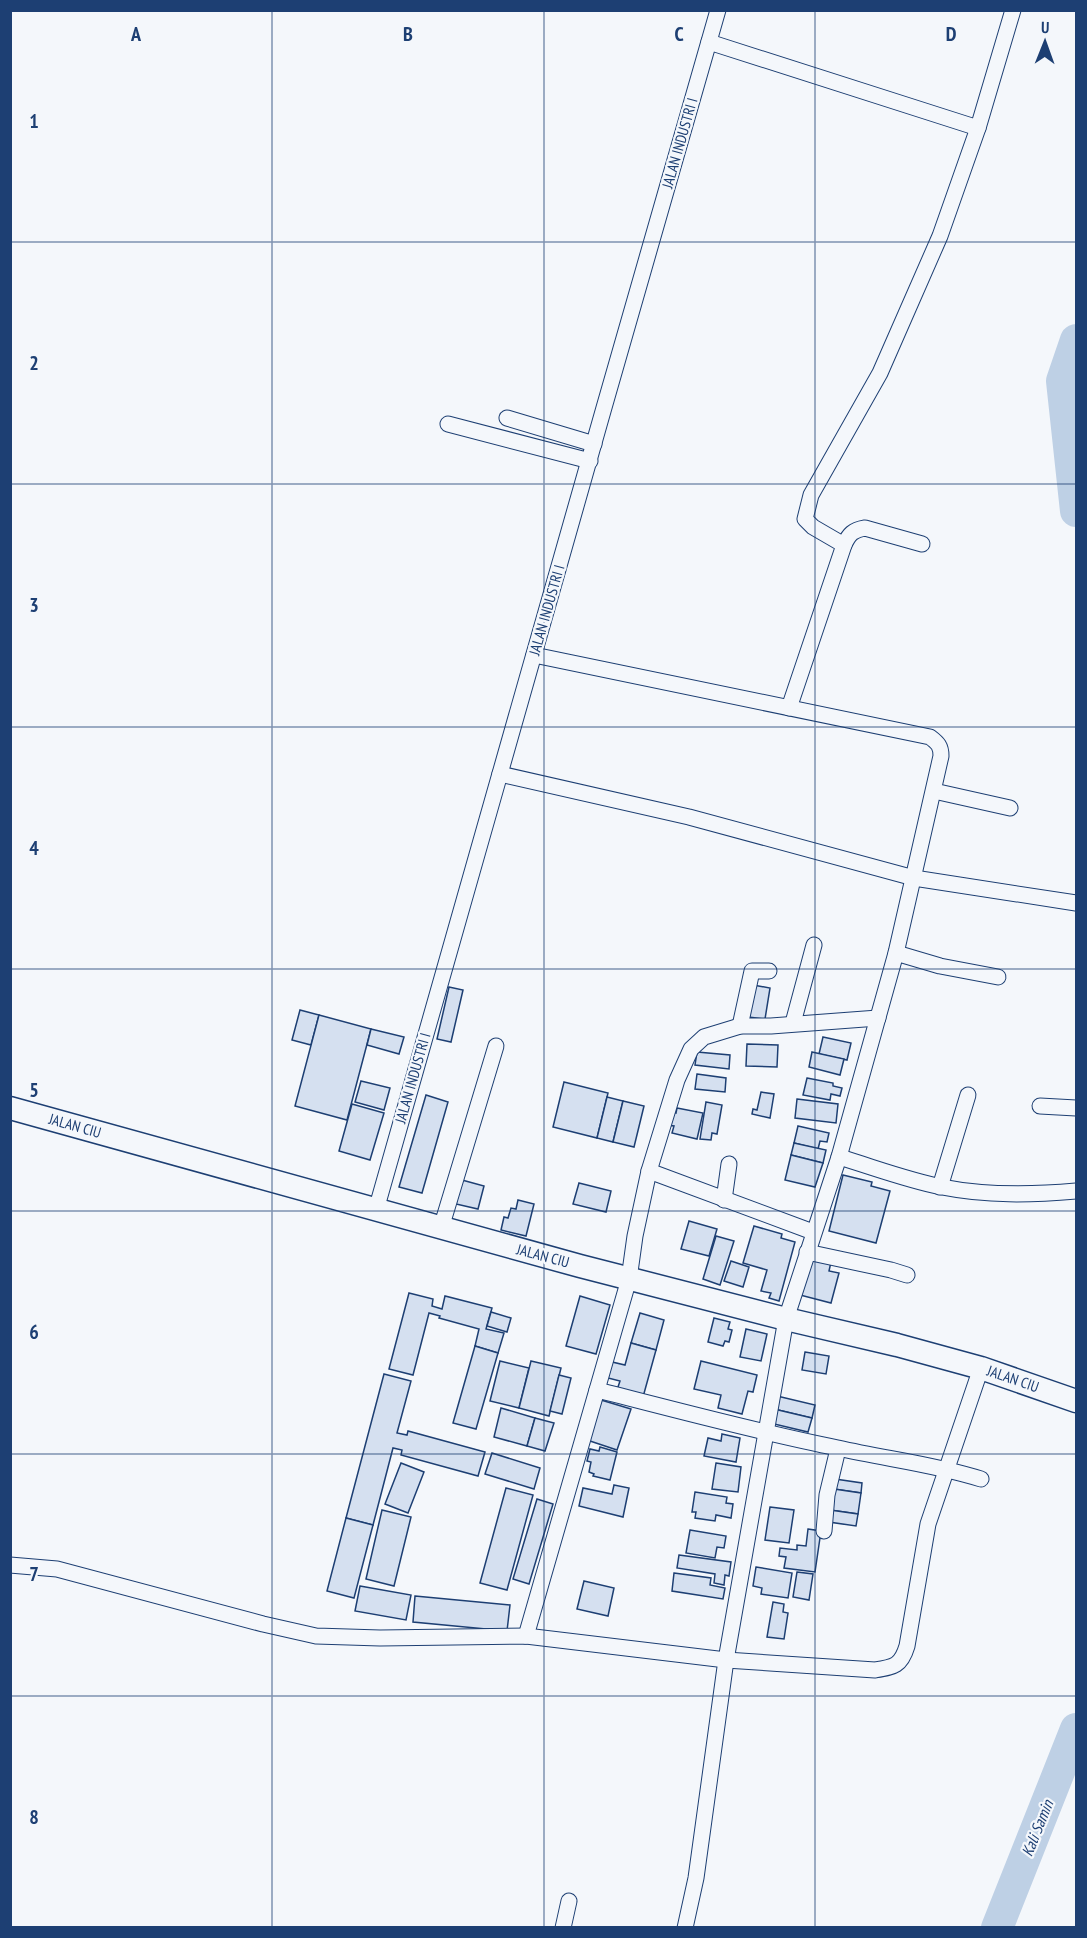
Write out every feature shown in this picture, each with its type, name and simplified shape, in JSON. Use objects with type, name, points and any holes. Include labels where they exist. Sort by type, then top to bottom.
[{"type":"street","name":"JALAN INDUSTRI I","points":[[376,1210],[718,10]]},
{"type":"street","points":[[844,544],[813,527],[805,519],[811,495],[880,374],[940,236],[978,128],[1013,10]]},
{"type":"street","points":[[709,42],[978,128]]},
{"type":"street","points":[[507,418],[594,444]]},
{"type":"street","points":[[448,424],[590,461]]},
{"type":"street","points":[[789,708],[849,534],[856,529],[865,528],[922,544]]},
{"type":"street","points":[[534,656],[930,737],[939,743],[942,756],[896,953],[878,1018],[839,1157],[786,1319],[726,1660],[696,1878],[685,1928]]},
{"type":"street","points":[[500,774],[705,821],[914,878],[1077,903]]},
{"type":"street","points":[[933,791],[1010,808]]},
{"type":"street","points":[[793,1023],[814,945]]},
{"type":"street","points":[[896,953],[940,966],[998,977]]},
{"type":"street","points":[[740,1026],[752,970],[769,971]]},
{"type":"street","points":[[526,1636],[628,1279],[649,1171],[677,1080],[692,1049],[704,1037],[740,1026],[878,1018]]},
{"type":"street","points":[[441,1228],[496,1046]]},
{"type":"street","points":[[940,1187],[968,1095]]},
{"type":"street","points":[[1040,1106],[1077,1108]]},
{"type":"street","name":"JALAN CIU","points":[[10,1108],[628,1279],[981,1368],[1077,1401]]},
{"type":"street","points":[[839,1157],[940,1187],[1013,1195],[1077,1191]]},
{"type":"street","points":[[724,1200],[729,1164]]},
{"type":"street","points":[[649,1171],[813,1232]]},
{"type":"street","points":[[807,1252],[907,1275]]},
{"type":"street","points":[[10,1565],[57,1569],[316,1636],[380,1638],[526,1636],[726,1660],[875,1670],[892,1667],[903,1658],[907,1646],[924,1538],[981,1368]]},
{"type":"street","points":[[597,1390],[838,1449],[946,1468],[981,1479]]},
{"type":"street","points":[[824,1532],[827,1495],[838,1449]]},
{"type":"street","points":[[563,1928],[569,1901]]},
{"type":"building","points":[[753,985],[770,988],[765,1019],[748,1017]]},
{"type":"building","points":[[449,987],[463,990],[451,1042],[437,1039]]},
{"type":"building","points":[[300,1010],[319,1015],[311,1045],[292,1040]]},
{"type":"building","points":[[319,1015],[371,1029],[347,1120],[295,1106]]},
{"type":"building","points":[[371,1029],[404,1037],[399,1054],[367,1045]]},
{"type":"building","points":[[823,1037],[851,1043],[847,1060],[819,1054]]},
{"type":"building","points":[[747,1044],[778,1045],[777,1067],[746,1066]]},
{"type":"building","points":[[697,1052],[730,1055],[729,1069],[695,1065]]},
{"type":"building","points":[[812,1052],[844,1059],[840,1075],[809,1067]]},
{"type":"building","points":[[697,1074],[726,1078],[725,1092],[695,1089]]},
{"type":"building","points":[[807,1078],[833,1083],[833,1086],[842,1088],[840,1096],[831,1094],[830,1100],[803,1095]]},
{"type":"building","points":[[361,1081],[390,1088],[384,1110],[355,1102]]},
{"type":"building","points":[[564,1082],[608,1093],[597,1138],[553,1127]]},
{"type":"building","points":[[761,1092],[774,1094],[770,1118],[752,1114],[753,1109],[757,1110]]},
{"type":"building","points":[[426,1095],[448,1102],[422,1193],[399,1187]]},
{"type":"building","points":[[607,1097],[623,1101],[613,1142],[597,1138]]},
{"type":"building","points":[[797,1099],[838,1104],[836,1123],[795,1118]]},
{"type":"building","points":[[623,1101],[644,1106],[634,1147],[613,1142]]},
{"type":"building","points":[[706,1102],[722,1105],[717,1134],[712,1133],[711,1140],[700,1139]]},
{"type":"building","points":[[352,1104],[384,1113],[370,1160],[339,1151]]},
{"type":"building","points":[[677,1108],[703,1113],[697,1139],[672,1133],[674,1126],[666,1125],[669,1111],[676,1113]]},
{"type":"building","points":[[798,1126],[829,1133],[827,1142],[820,1141],[818,1149],[794,1143]]},
{"type":"building","points":[[794,1143],[826,1150],[823,1163],[791,1155]]},
{"type":"building","points":[[791,1155],[823,1163],[815,1187],[785,1180]]},
{"type":"building","points":[[843,1175],[872,1182],[871,1186],[890,1191],[876,1243],[829,1231]]},
{"type":"building","points":[[462,1180],[484,1186],[478,1209],[456,1204]]},
{"type":"building","points":[[579,1183],[611,1191],[606,1212],[573,1204]]},
{"type":"building","points":[[518,1200],[534,1204],[526,1236],[501,1230],[504,1217],[508,1218],[511,1208],[516,1209]]},
{"type":"building","points":[[689,1221],[717,1229],[709,1256],[681,1249]]},
{"type":"building","points":[[754,1226],[782,1234],[781,1238],[795,1242],[779,1301],[769,1298],[771,1293],[761,1291],[767,1270],[743,1263]]},
{"type":"building","points":[[716,1236],[734,1241],[720,1285],[703,1279]]},
{"type":"building","points":[[810,1256],[831,1262],[829,1271],[839,1273],[831,1303],[800,1295]]},
{"type":"building","points":[[731,1261],[749,1267],[743,1287],[724,1281]]},
{"type":"building","points":[[409,1293],[433,1299],[432,1306],[442,1309],[445,1296],[492,1308],[486,1329],[504,1333],[498,1353],[475,1346],[479,1329],[429,1313],[413,1375],[389,1369]]},
{"type":"building","points":[[580,1296],[610,1305],[596,1354],[566,1346]]},
{"type":"building","points":[[491,1312],[511,1318],[507,1332],[487,1326]]},
{"type":"building","points":[[640,1313],[664,1320],[656,1350],[631,1343]]},
{"type":"building","points":[[714,1318],[730,1322],[728,1329],[732,1330],[729,1342],[725,1341],[723,1346],[708,1342]]},
{"type":"building","points":[[746,1329],[767,1334],[761,1361],[740,1357]]},
{"type":"building","points":[[631,1343],[656,1350],[643,1397],[617,1390],[620,1381],[608,1378],[612,1362],[625,1365]]},
{"type":"building","points":[[475,1346],[498,1353],[476,1429],[453,1423]]},
{"type":"building","points":[[805,1352],[829,1356],[826,1374],[802,1370]]},
{"type":"building","points":[[500,1361],[529,1368],[519,1408],[490,1401]]},
{"type":"building","points":[[531,1361],[561,1368],[549,1416],[519,1408]]},
{"type":"building","points":[[701,1361],[757,1375],[753,1392],[748,1391],[742,1414],[718,1408],[721,1395],[694,1389]]},
{"type":"building","points":[[384,1374],[411,1381],[397,1433],[407,1435],[408,1431],[485,1452],[478,1476],[401,1455],[402,1450],[393,1448],[373,1525],[346,1518]]},
{"type":"building","points":[[559,1375],[571,1378],[562,1414],[550,1411]]},
{"type":"building","points":[[777,1396],[815,1405],[812,1418],[774,1409]]},
{"type":"building","points":[[601,1400],[631,1409],[617,1450],[587,1440]]},
{"type":"building","points":[[501,1408],[535,1418],[527,1446],[494,1437]]},
{"type":"building","points":[[774,1409],[812,1418],[808,1432],[770,1423]]},
{"type":"building","points":[[535,1418],[554,1423],[545,1451],[527,1446]]},
{"type":"building","points":[[722,1434],[740,1438],[736,1462],[704,1456],[708,1438],[721,1441]]},
{"type":"building","points":[[600,1447],[617,1452],[610,1480],[593,1476],[594,1474],[589,1472],[591,1462],[587,1461],[590,1449],[599,1451]]},
{"type":"building","points":[[492,1453],[540,1468],[534,1489],[485,1474]]},
{"type":"building","points":[[401,1463],[424,1472],[408,1513],[385,1504]]},
{"type":"building","points":[[716,1463],[741,1467],[738,1492],[712,1489]]},
{"type":"building","points":[[835,1479],[862,1483],[861,1493],[834,1489]]},
{"type":"building","points":[[614,1485],[629,1488],[623,1517],[579,1506],[583,1488],[612,1494]]},
{"type":"building","points":[[506,1488],[533,1495],[507,1590],[480,1583]]},
{"type":"building","points":[[834,1489],[861,1493],[858,1514],[830,1510]]},
{"type":"building","points":[[695,1492],[727,1497],[726,1503],[733,1504],[731,1518],[716,1515],[715,1521],[695,1518],[696,1512],[692,1512]]},
{"type":"building","points":[[537,1499],[553,1504],[529,1584],[513,1579]]},
{"type":"building","points":[[770,1507],[794,1510],[789,1543],[765,1540]]},
{"type":"building","points":[[382,1510],[411,1517],[394,1586],[366,1579]]},
{"type":"building","points":[[830,1510],[858,1514],[856,1526],[829,1522]]},
{"type":"building","points":[[346,1518],[373,1525],[354,1598],[327,1591]]},
{"type":"building","points":[[808,1529],[821,1531],[815,1572],[784,1568],[786,1557],[779,1556],[780,1548],[797,1550],[797,1545],[806,1546]]},
{"type":"building","points":[[690,1530],[726,1536],[724,1548],[717,1547],[715,1558],[686,1553]]},
{"type":"building","points":[[679,1555],[731,1562],[729,1576],[725,1575],[724,1585],[714,1583],[715,1574],[677,1568]]},
{"type":"building","points":[[756,1567],[792,1573],[788,1598],[761,1594],[762,1588],[753,1586]]},
{"type":"building","points":[[797,1572],[813,1574],[809,1600],[793,1597]]},
{"type":"building","points":[[674,1573],[711,1578],[710,1585],[725,1588],[723,1599],[672,1591]]},
{"type":"building","points":[[584,1581],[614,1588],[608,1616],[577,1609]]},
{"type":"building","points":[[360,1586],[411,1595],[406,1620],[355,1611]]},
{"type":"building","points":[[415,1596],[510,1605],[507,1631],[413,1622]]},
{"type":"building","points":[[773,1602],[784,1604],[783,1612],[788,1613],[784,1639],[767,1637]]},
{"type":"waterway","name":"Kali Samin","points":[[1076,340],[1062,381],[1076,511]]},
{"type":"waterway","name":"Kali Samin","points":[[997,1928],[1076,1729]]}]
